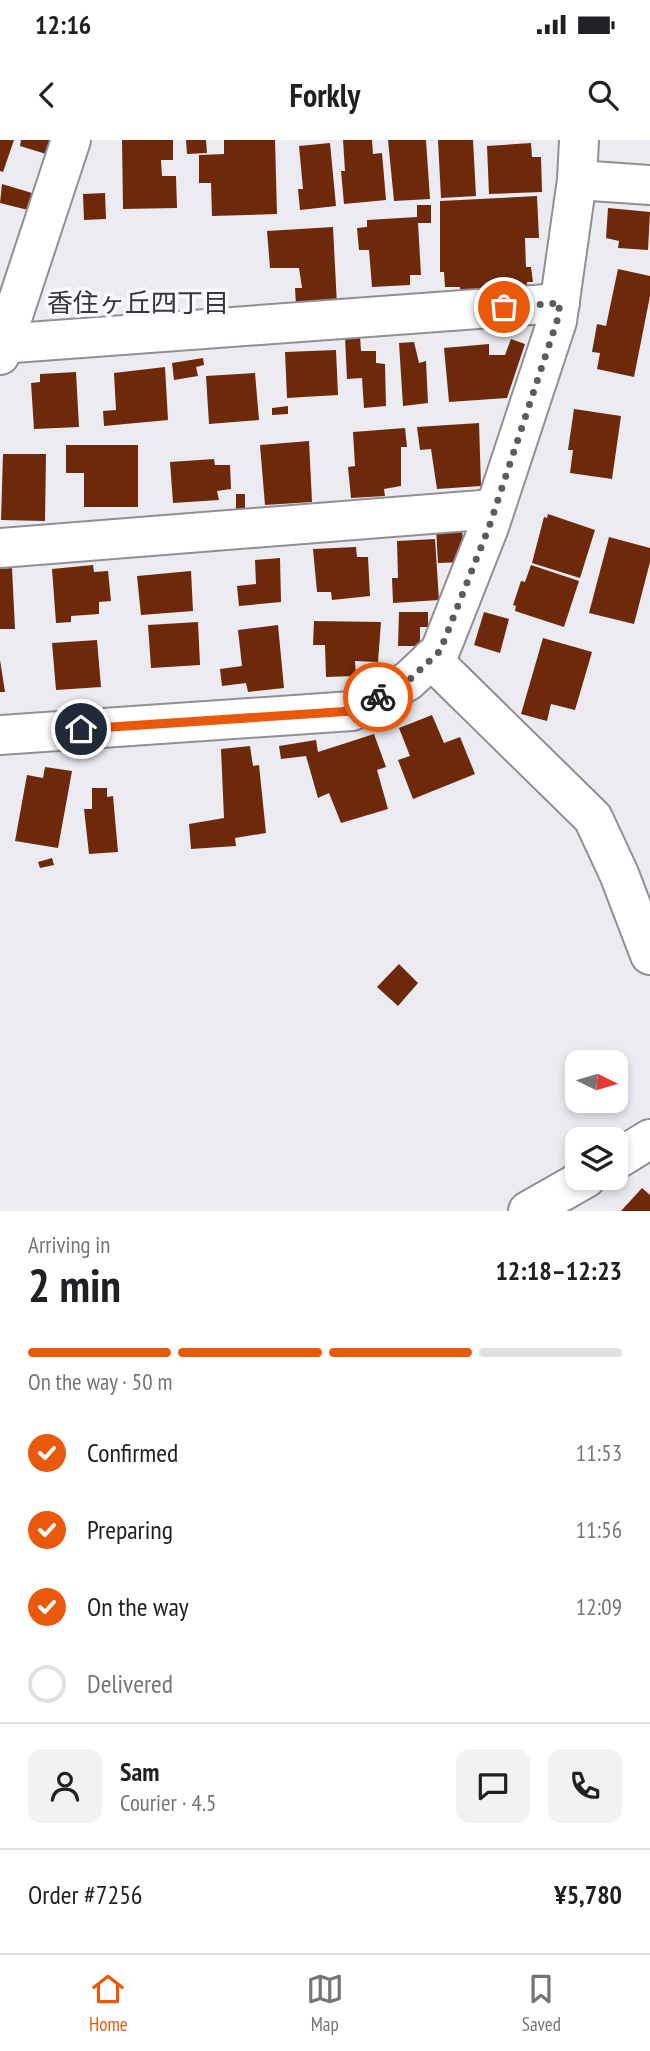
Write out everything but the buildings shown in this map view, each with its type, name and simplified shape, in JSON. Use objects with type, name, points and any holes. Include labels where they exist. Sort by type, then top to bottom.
[{"type":"street","points":[[71,140],[1,348],[560,303]]},
{"type":"street","points":[[0,735],[352,711],[408,681],[440,651],[495,509],[557,321],[577,180],[579,140]]},
{"type":"street","points":[[577,180],[650,185]]},
{"type":"street","points":[[0,548],[495,509]]},
{"type":"street","points":[[431,659],[593,818],[619,874],[650,956]]},
{"type":"street","points":[[528,1211],[565,1190]]},
{"type":"way so far","points":[[378,697],[408,681],[440,651],[489,527],[557,321],[560,303],[504,307]]},
{"type":"district","name":"香住ヶ丘四丁目","points":[[138,302]]},
{"type":"route","points":[[81,729],[352,711],[378,697]]}]
